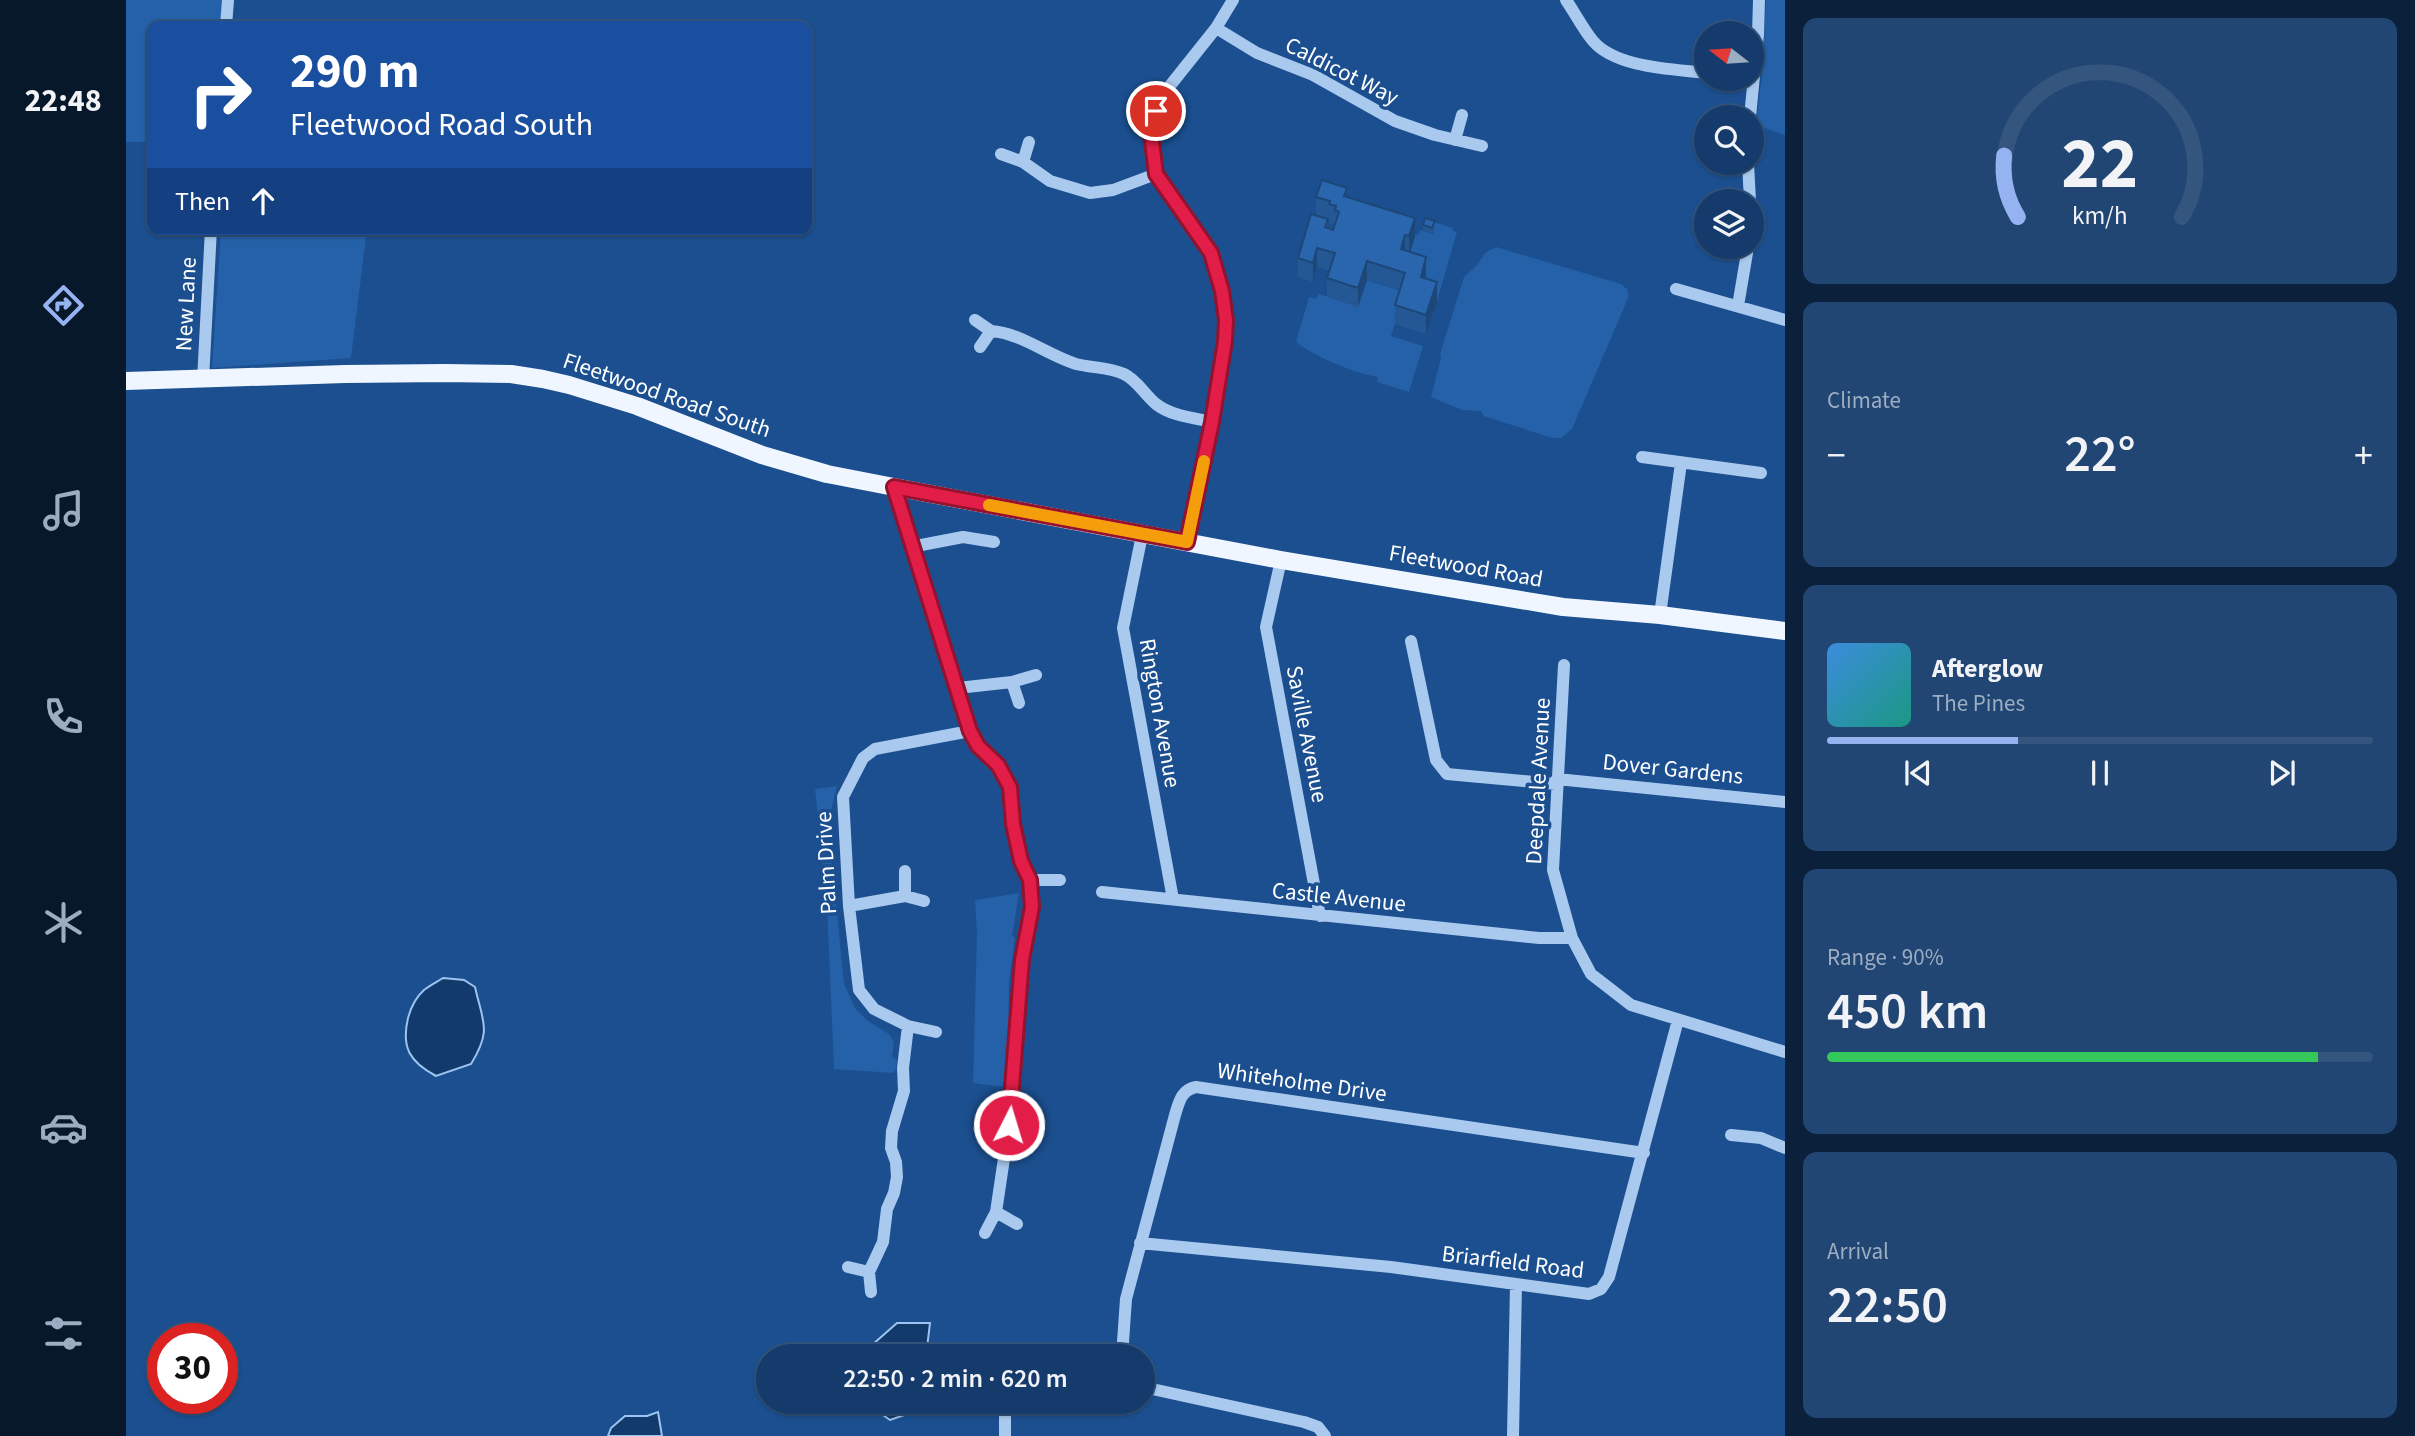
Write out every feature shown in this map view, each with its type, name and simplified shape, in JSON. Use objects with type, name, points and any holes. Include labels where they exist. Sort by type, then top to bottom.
[{"type":"main road","name":"Fleetwood Road South","points":[[126,381],[345,374],[510,374],[569,385],[637,406],[762,455],[827,474],[1142,535]]},
{"type":"main road","name":"Fleetwood Road","points":[[1142,535],[1563,607],[1660,615],[1785,631]]},
{"type":"street","points":[[226,21],[228,0]]},
{"type":"street","points":[[1187,542],[1212,422],[1226,320],[1222,291],[1211,253],[1156,174],[1150,125],[1161,97],[1216,28],[1233,0]]},
{"type":"street","points":[[1566,0],[1594,42],[1609,52],[1628,62],[1694,71]]},
{"type":"street","points":[[1758,21],[1759,0]]},
{"type":"street","name":"Caldicot Way","points":[[1216,28],[1257,53],[1313,75],[1395,121],[1482,146]]},
{"type":"street","points":[[1455,140],[1462,115]]},
{"type":"street","points":[[1023,162],[1029,142]]},
{"type":"street","points":[[1001,154],[1023,162],[1050,181],[1090,193],[1113,190],[1156,174]]},
{"type":"street","name":"New Lane","points":[[203,380],[211,235]]},
{"type":"street","points":[[1738,306],[1746,259]]},
{"type":"street","points":[[1676,289],[1785,320]]},
{"type":"street","points":[[975,320],[990,331],[1007,334],[1056,357],[1127,375],[1156,404],[1172,413],[1212,422]]},
{"type":"street","points":[[980,348],[990,331]]},
{"type":"street","points":[[1642,457],[1761,473]]},
{"type":"street","points":[[1660,615],[1681,463]]},
{"type":"street","points":[[894,487],[970,731],[978,746],[998,765],[1010,787],[1013,824],[1021,861],[1030,880],[1032,907],[1022,960],[1009,1125],[996,1212],[985,1233]]},
{"type":"street","name":"Rington Avenue","points":[[1142,535],[1123,628],[1173,900]]},
{"type":"street","points":[[911,547],[963,537],[994,541]]},
{"type":"street","name":"Saville Avenue","points":[[1281,560],[1266,627],[1320,916]]},
{"type":"street","name":"Dover Gardens","points":[[1411,641],[1436,760],[1447,774],[1785,802]]},
{"type":"street","name":"Deepdale Avenue","points":[[1564,665],[1553,870],[1572,938],[1591,974],[1630,1005],[1785,1052]]},
{"type":"street","points":[[958,688],[1012,682],[1036,675]]},
{"type":"street","points":[[1012,682],[1019,703]]},
{"type":"street","name":"Palm Drive","points":[[936,1032],[908,1026],[874,1009],[859,990],[849,906],[843,797],[863,758],[876,749],[970,731]]},
{"type":"street","points":[[905,871],[905,896]]},
{"type":"street","points":[[1030,880],[1060,880]]},
{"type":"street","name":"Castle Avenue","points":[[1102,892],[1539,938],[1572,938]]},
{"type":"street","points":[[849,906],[905,896],[924,901]]},
{"type":"street","name":"Briarfield Road","points":[[1140,1243],[1391,1267],[1589,1294],[1601,1289],[1609,1278],[1678,1020]]},
{"type":"street","points":[[870,1292],[869,1272],[883,1242],[887,1209],[897,1177],[891,1148],[892,1131],[904,1091],[903,1068],[908,1026]]},
{"type":"street","name":"Whiteholme Drive","points":[[1123,1344],[1126,1299],[1140,1243],[1181,1097],[1188,1089],[1196,1087],[1644,1153]]},
{"type":"street","points":[[1731,1135],[1761,1138],[1785,1148]]},
{"type":"street","points":[[996,1212],[1017,1224]]},
{"type":"street","points":[[848,1267],[869,1272]]},
{"type":"street","points":[[1513,1436],[1516,1285]]},
{"type":"street","points":[[1155,1390],[1304,1422],[1318,1427],[1325,1436]]},
{"type":"street","points":[[1005,1414],[1005,1436]]},
{"type":"shaded area","points":[[126,0],[228,0],[226,21],[147,21],[147,142],[126,142]]},
{"type":"shaded area","points":[[1766,0],[1785,0],[1785,135],[1764,128],[1764,105],[1758,105],[1760,91],[1764,91]]},
{"type":"shaded area","points":[[1424,219],[1453,228],[1453,231],[1457,232],[1437,301],[1421,296],[1409,255],[1415,234],[1419,235],[1420,230],[1433,234],[1434,227],[1423,224]]},
{"type":"shaded area","points":[[221,235],[366,235],[351,358],[212,368]]},
{"type":"shaded area","points":[[1496,247],[1621,284],[1627,289],[1629,296],[1572,429],[1561,438],[1552,438],[1484,416],[1481,411],[1462,410],[1431,397],[1440,354],[1464,277],[1485,253]]},
{"type":"shaded area","points":[[1366,280],[1405,292],[1391,336],[1423,346],[1409,392],[1377,382],[1378,377],[1335,364],[1296,342],[1309,297],[1316,299],[1319,294],[1358,306]]},
{"type":"shaded area","points":[[837,786],[828,823],[844,984],[855,1008],[868,1021],[889,1034],[894,1042],[892,1057],[897,1060],[893,1073],[834,1069],[827,906],[815,789]]},
{"type":"shaded area","points":[[1019,893],[1012,935],[1015,939],[1009,981],[1008,1067],[1003,1087],[973,1083],[977,933],[975,900]]},
{"type":"shaded area","points":[[443,978],[464,980],[475,987],[484,1034],[471,1064],[436,1076],[420,1065],[410,1053],[406,1029],[410,1010],[418,996]]},
{"type":"shaded area","points":[[897,1323],[930,1323],[927,1344],[873,1344]]},
{"type":"shaded area","points":[[658,1412],[662,1436],[608,1436],[611,1428],[625,1416],[647,1416]]},
{"type":"shaded area","points":[[882,1414],[907,1414],[890,1420]]},
{"type":"building","points":[[1322,180],[1347,188],[1344,196],[1415,218],[1409,236],[1405,235],[1401,249],[1426,257],[1421,277],[1437,282],[1426,315],[1395,305],[1405,273],[1367,261],[1358,288],[1327,278],[1335,253],[1317,248],[1313,263],[1298,258],[1311,214],[1328,219],[1325,227],[1333,230],[1339,212],[1335,210],[1336,206],[1329,204],[1330,201],[1316,197]]},
{"type":"building","points":[[1425,218],[1435,221],[1432,228],[1423,225]]},
{"type":"slow traffic","points":[[989,505],[1187,542],[1204,461]]},
{"type":"route","points":[[1009,1125],[1022,960],[1032,907],[1030,880],[1021,861],[1013,824],[1010,787],[998,765],[978,746],[970,731],[894,487],[1187,542],[1212,422],[1226,320],[1222,291],[1211,253],[1156,174],[1150,125],[1156,111]]}]
